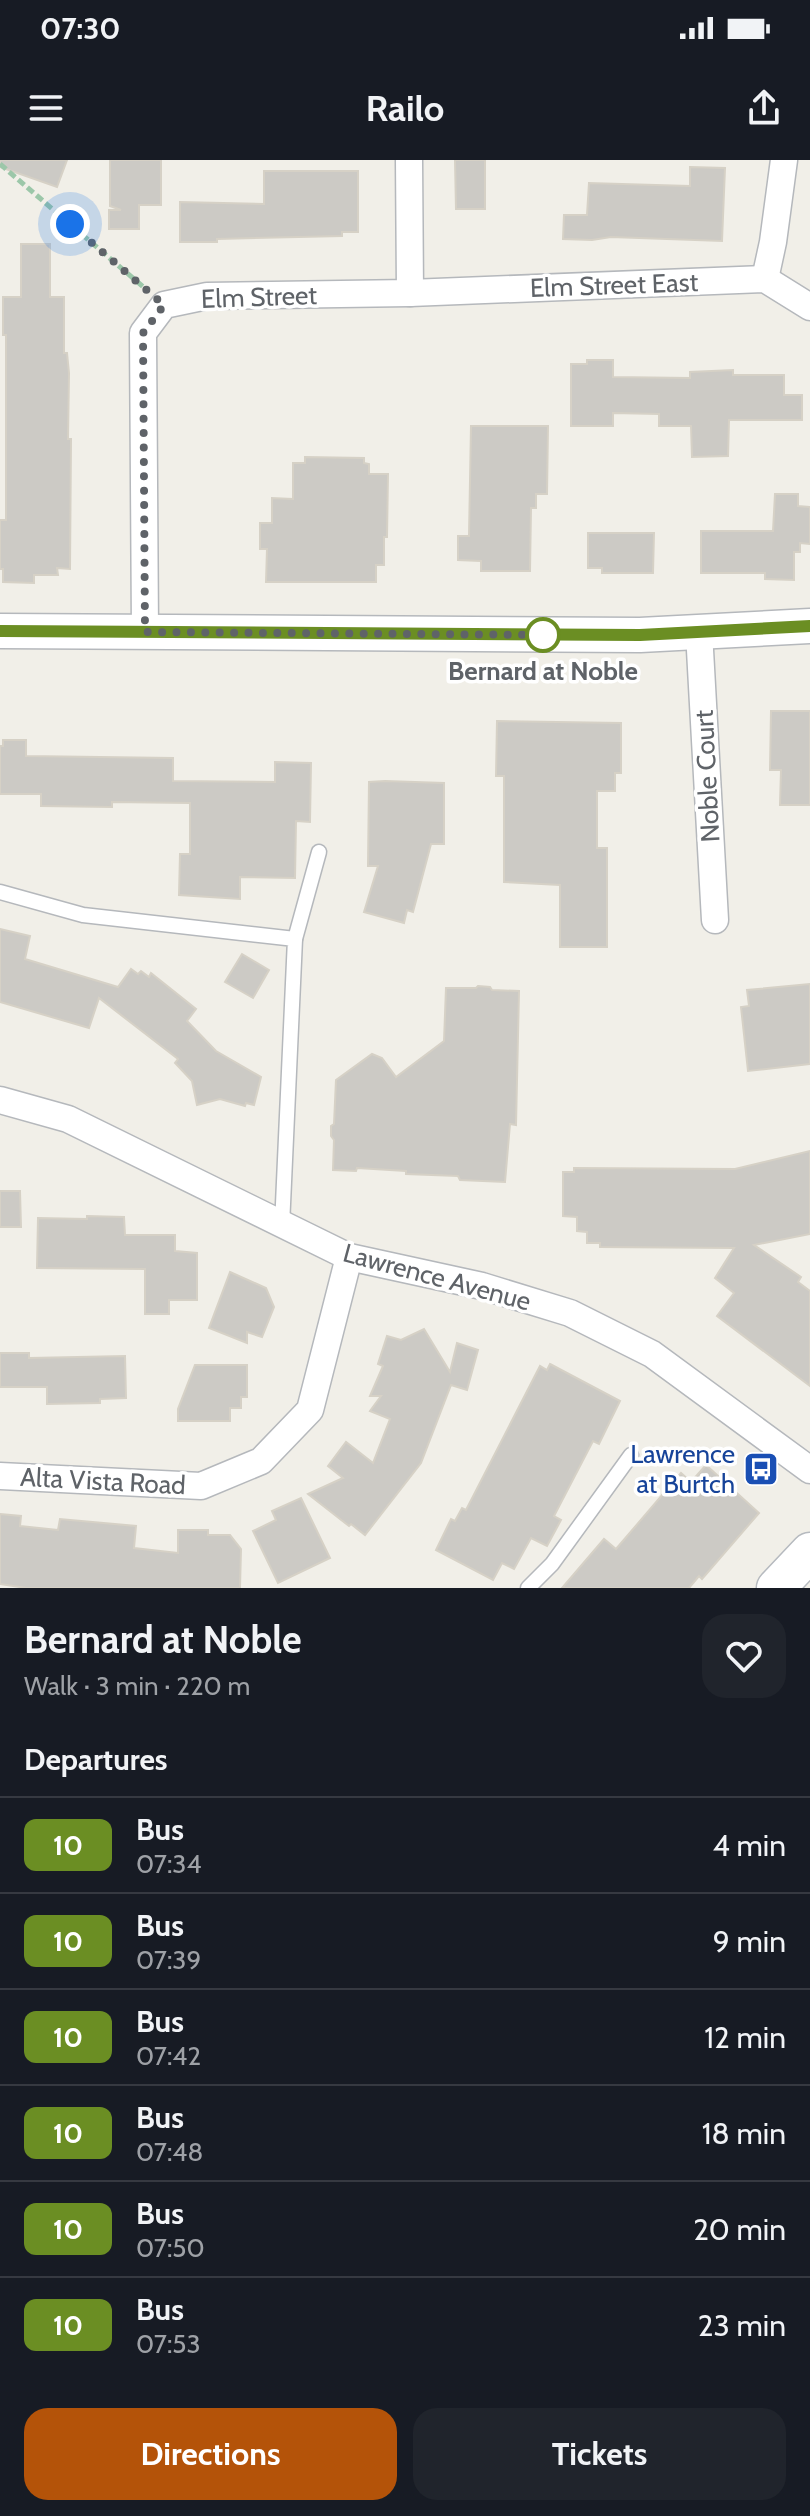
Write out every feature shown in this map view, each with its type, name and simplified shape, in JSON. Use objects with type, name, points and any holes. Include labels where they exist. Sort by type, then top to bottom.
[{"type":"main road","points":[[776,1588],[810,1552]]},
{"type":"street","points":[[409,160],[410,293]]},
{"type":"street","points":[[784,160],[765,279],[810,307]]},
{"type":"street","name":"Elm Street East","points":[[410,293],[765,279]]},
{"type":"street","name":"Elm Street","points":[[145,632],[143,333],[164,305],[207,296],[410,293]]},
{"type":"street","points":[[0,631],[640,635],[810,626]]},
{"type":"street","name":"Noble Court","points":[[699,632],[715,920]]},
{"type":"street","name":"Lawrence Avenue","points":[[0,1100],[68,1119],[349,1257],[482,1286],[570,1313],[652,1354],[810,1470]]},
{"type":"street","name":"Alta Vista Road","points":[[0,1476],[201,1486],[261,1461],[310,1410],[349,1257]]},
{"type":"lane","points":[[282,1226],[295,939],[319,852]]},
{"type":"lane","points":[[0,892],[83,915],[295,939]]},
{"type":"lane","points":[[528,1588],[552,1564],[631,1455]]},
{"type":"path","points":[[0,164],[164,305]]},
{"type":"building","points":[[0,160],[67,160],[57,187],[0,167]]},
{"type":"building","points":[[110,160],[161,160],[161,205],[139,205],[139,229],[109,229],[109,210],[121,210],[110,206]]},
{"type":"building","points":[[455,160],[485,160],[485,209],[456,209]]},
{"type":"building","points":[[690,167],[725,168],[722,241],[611,237],[563,239],[564,215],[587,215],[589,183],[690,186]]},
{"type":"building","points":[[264,171],[358,171],[358,232],[342,232],[342,236],[180,242],[180,202],[264,204]]},
{"type":"building","points":[[21,244],[50,244],[50,297],[64,297],[64,353],[67,353],[69,373],[70,569],[57,568],[58,575],[34,575],[34,583],[3,582],[3,569],[0,569],[0,520],[6,520],[6,335],[3,335],[3,297],[21,297]]},
{"type":"building","points":[[587,360],[613,360],[613,377],[690,378],[690,372],[733,370],[733,375],[784,375],[784,395],[802,395],[802,420],[729,420],[728,456],[692,457],[691,426],[659,426],[659,414],[613,413],[613,426],[571,426],[571,364],[587,364]]},
{"type":"building","points":[[471,426],[548,426],[547,494],[536,494],[536,508],[531,508],[530,571],[481,571],[481,561],[458,560],[458,536],[469,536]]},
{"type":"building","points":[[305,457],[364,458],[364,463],[369,464],[369,474],[388,474],[384,565],[376,565],[376,582],[266,582],[267,549],[260,549],[260,523],[272,523],[272,498],[293,499],[293,463],[305,463]]},
{"type":"building","points":[[775,494],[798,494],[798,506],[810,507],[810,544],[800,543],[800,552],[794,552],[794,580],[765,579],[765,573],[701,573],[701,531],[773,531]]},
{"type":"building","points":[[588,533],[654,533],[653,573],[602,573],[602,568],[588,568]]},
{"type":"building","points":[[771,711],[810,711],[810,805],[780,805],[781,770],[770,770]]},
{"type":"building","points":[[497,721],[621,723],[621,773],[615,773],[615,791],[597,791],[597,848],[607,848],[607,947],[560,947],[560,885],[504,882],[504,776],[496,776]]},
{"type":"building","points":[[3,740],[26,740],[26,756],[173,758],[173,781],[275,782],[275,762],[311,763],[310,822],[296,821],[295,878],[240,877],[240,899],[179,895],[180,854],[190,854],[190,803],[112,802],[112,807],[41,806],[41,794],[0,794],[0,746],[3,746]]},
{"type":"building","points":[[369,782],[444,783],[444,844],[431,844],[413,912],[407,910],[404,923],[364,912],[378,866],[368,866]]},
{"type":"building","points":[[0,929],[30,936],[25,959],[118,987],[131,969],[149,977],[151,973],[196,1009],[187,1021],[216,1051],[261,1077],[254,1105],[246,1103],[245,1106],[220,1099],[197,1105],[192,1081],[175,1063],[178,1059],[99,998],[89,1028],[0,1002]]},
{"type":"building","points":[[242,954],[269,970],[253,998],[225,982]]},
{"type":"building","points":[[810,984],[810,1064],[748,1071],[741,1007],[749,1006],[747,990]]},
{"type":"building","points":[[478,986],[519,991],[516,1125],[510,1124],[505,1182],[406,1174],[406,1171],[333,1170],[331,1126],[334,1124],[336,1080],[372,1054],[382,1058],[396,1077],[444,1041],[446,988]]},
{"type":"building","points":[[810,1151],[810,1234],[754,1245],[801,1277],[798,1282],[810,1291],[810,1386],[717,1316],[734,1293],[715,1278],[734,1248],[600,1247],[600,1243],[587,1243],[587,1232],[577,1231],[577,1217],[563,1216],[563,1172],[574,1172],[574,1168],[735,1169]]},
{"type":"building","points":[[0,1191],[20,1191],[21,1227],[0,1227]]},
{"type":"building","points":[[87,1216],[124,1217],[125,1235],[175,1235],[175,1251],[197,1253],[197,1300],[169,1300],[169,1314],[145,1314],[145,1269],[37,1268],[38,1218],[87,1219]]},
{"type":"building","points":[[230,1272],[266,1288],[274,1307],[262,1337],[247,1332],[247,1343],[209,1328]]},
{"type":"building","points":[[424,1329],[450,1372],[457,1343],[478,1350],[467,1390],[451,1385],[421,1463],[365,1535],[308,1494],[343,1478],[328,1466],[346,1442],[373,1463],[390,1419],[370,1411],[381,1396],[370,1396],[383,1366],[378,1364],[387,1336],[401,1340]]},
{"type":"building","points":[[0,1353],[29,1353],[29,1358],[125,1356],[126,1398],[100,1399],[100,1403],[47,1404],[47,1387],[0,1387]]},
{"type":"building","points":[[550,1364],[620,1401],[599,1444],[593,1441],[554,1516],[561,1520],[547,1546],[531,1538],[514,1569],[502,1563],[493,1580],[436,1550],[451,1519],[455,1521],[462,1508],[466,1510],[540,1366],[547,1370]]},
{"type":"building","points":[[195,1365],[247,1365],[247,1397],[241,1397],[241,1408],[230,1408],[230,1421],[178,1421],[178,1409]]},
{"type":"building","points":[[706,1465],[759,1513],[702,1579],[699,1576],[689,1588],[562,1588],[604,1539],[616,1549],[681,1473],[691,1482]]},
{"type":"building","points":[[301,1498],[330,1558],[278,1583],[253,1531],[276,1520],[272,1511]]},
{"type":"building","points":[[0,1514],[21,1516],[20,1526],[58,1530],[60,1519],[136,1526],[134,1548],[178,1553],[178,1530],[208,1530],[208,1535],[230,1535],[241,1549],[240,1588],[26,1588],[0,1584]]},
{"type":"bus line","name":"10","points":[[0,631],[640,635],[810,626]]},
{"type":"place","name":"Bernard at Noble","points":[[543,635]]},
{"type":"place","name":"Lawrence at Burtch","points":[[761,1469]]},
{"type":"route","points":[[70,224],[164,305],[143,333],[145,632],[547,635],[543,635]]}]
